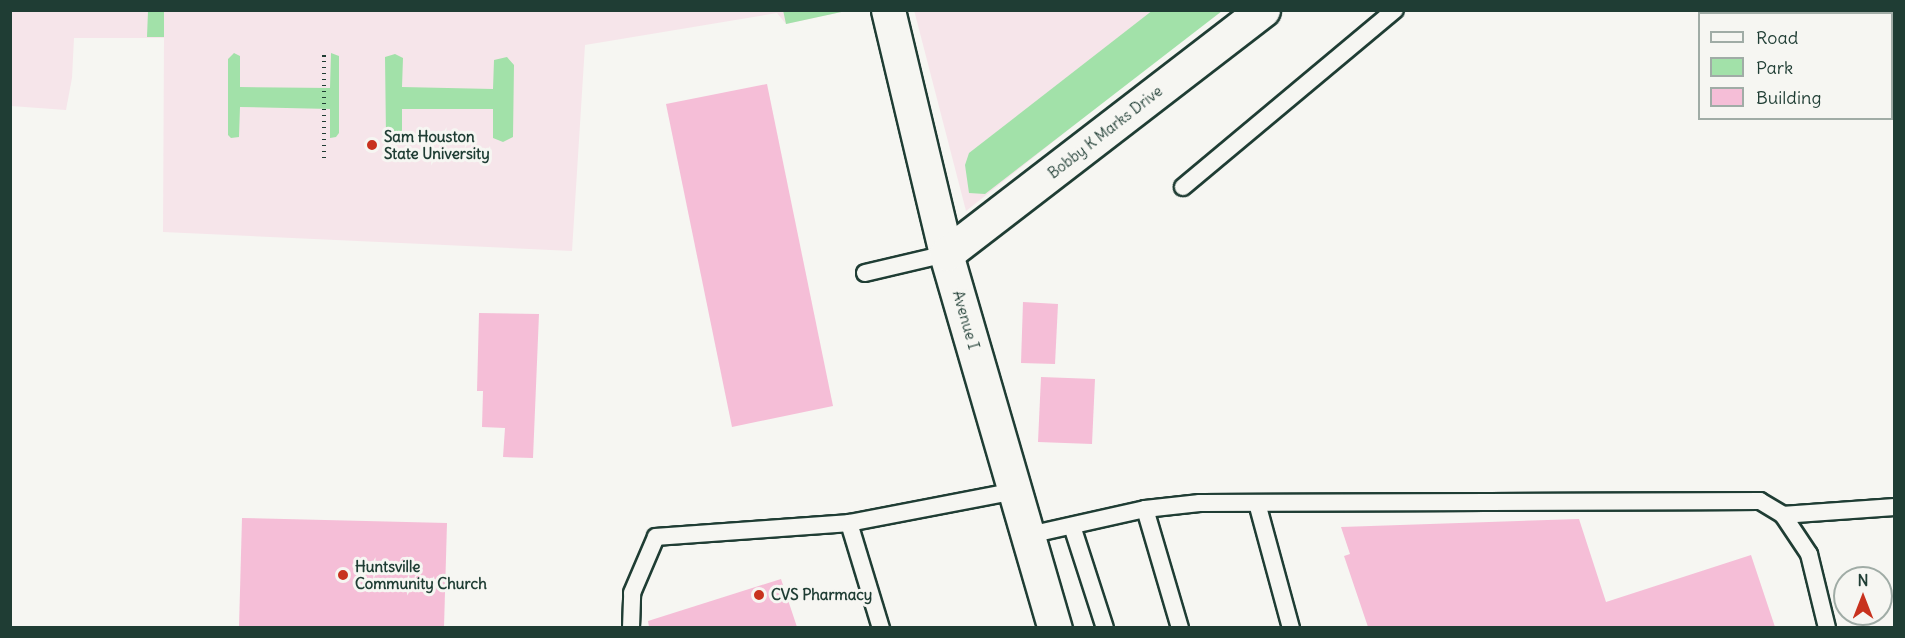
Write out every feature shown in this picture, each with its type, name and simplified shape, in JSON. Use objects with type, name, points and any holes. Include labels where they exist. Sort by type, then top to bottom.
[{"type":"street","name":"Avenue I","points":[[888,10],[946,254],[1055,627]]},
{"type":"street","name":"Bobby K Marks Drive","points":[[946,254],[1263,10]]},
{"type":"lane","points":[[1183,187],[1395,10]]},
{"type":"lane","points":[[865,273],[946,254]]},
{"type":"lane","points":[[631,627],[632,592],[656,537],[849,523],[1015,491]]},
{"type":"lane","points":[[1029,535],[1145,509],[1200,503],[1760,501],[1783,515],[1809,554],[1827,627]]},
{"type":"lane","points":[[1257,503],[1292,627]]},
{"type":"lane","points":[[1783,515],[1894,507]]},
{"type":"lane","points":[[1145,509],[1180,627]]},
{"type":"lane","points":[[849,523],[881,627]]},
{"type":"lane","points":[[1072,526],[1105,627]]},
{"type":"path","points":[[324,55],[324,159]]},
{"type":"shaded area","points":[[914,10],[1218,11],[966,211]]},
{"type":"shaded area","name":"Sam Houston State University","points":[[11,11],[846,11],[786,24],[777,13],[585,45],[572,251],[163,232],[164,38],[74,38],[72,78],[66,110],[11,106]]},
{"type":"green space","points":[[783,10],[846,10],[846,11],[786,24]]},
{"type":"green space","points":[[1153,10],[1222,11],[985,194],[969,193],[965,165],[969,153]]},
{"type":"green space","points":[[148,11],[164,11],[164,37],[147,37]]},
{"type":"green space","points":[[234,53],[240,56],[240,87],[330,88],[331,53],[339,56],[339,133],[336,137],[330,138],[330,109],[240,107],[239,137],[231,138],[228,135],[228,59]]},
{"type":"green space","points":[[395,54],[403,58],[402,87],[493,89],[494,60],[507,57],[514,65],[513,137],[503,142],[493,138],[493,109],[402,109],[402,138],[388,139],[386,136],[385,57]]},
{"type":"building","points":[[767,84],[833,406],[732,427],[666,104]]},
{"type":"building","points":[[1023,302],[1058,304],[1055,364],[1021,363]]},
{"type":"building","points":[[479,313],[539,314],[533,458],[503,457],[505,428],[482,427],[483,391],[477,391]]},
{"type":"building","points":[[1041,377],[1095,379],[1092,444],[1038,442]]},
{"type":"building","name":"Huntsville Community Church","points":[[242,518],[447,523],[444,627],[239,627]]},
{"type":"building","points":[[1579,519],[1606,602],[1751,555],[1775,627],[1368,627],[1344,556],[1350,554],[1341,527]]},
{"type":"building","name":"CVS Pharmacy","points":[[781,579],[797,627],[649,627],[648,621]]},
{"type":"place","name":"Sam Houston State University","points":[[372,145]]},
{"type":"place","name":"Huntsville Community Church","points":[[343,575]]},
{"type":"place","name":"CVS Pharmacy","points":[[759,595]]}]
